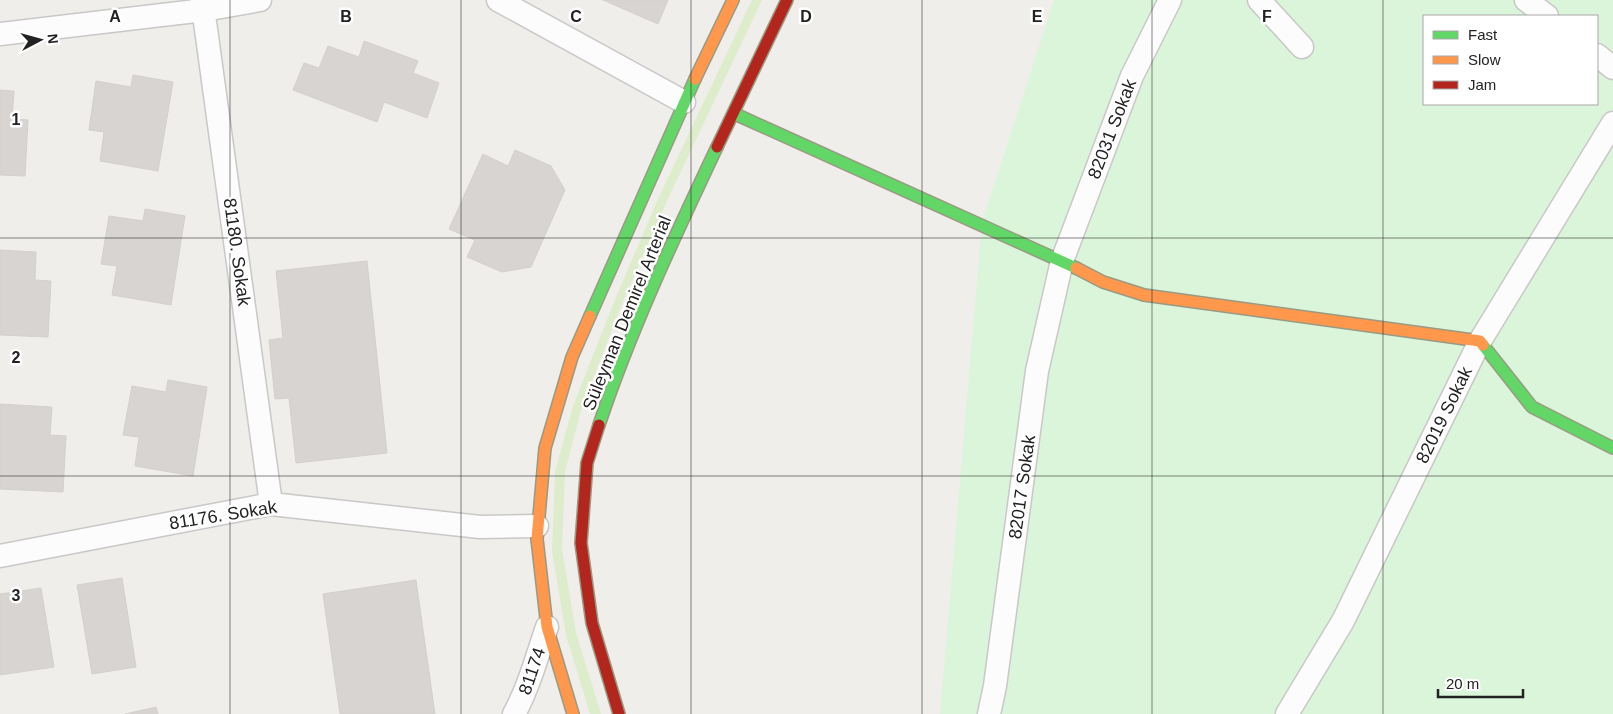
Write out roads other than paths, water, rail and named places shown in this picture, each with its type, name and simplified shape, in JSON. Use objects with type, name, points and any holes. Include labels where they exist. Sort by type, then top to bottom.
[{"type":"main road","name":"Süleyman Demirel Arterial","points":[[573,714],[547,627],[537,539],[545,448],[572,357],[684,102],[732,0]]},
{"type":"main road","name":"Süleyman Demirel Arterial","points":[[619,714],[592,623],[581,543],[587,463],[617,372],[666,255],[787,0]]},
{"type":"main road","points":[[734,114],[1062,261],[1103,282],[1144,295],[1480,341],[1532,407],[1613,448]]},
{"type":"street","points":[[0,34],[203,5],[260,0]]},
{"type":"street","points":[[498,0],[684,102]]},
{"type":"street","name":"82031 Sokak","points":[[1062,261],[1132,76],[1170,0]]},
{"type":"street","points":[[1259,0],[1302,47]]},
{"type":"street","points":[[1526,0],[1546,15]]},
{"type":"street","name":"81180. Sokak","points":[[203,5],[271,504]]},
{"type":"street","points":[[1598,56],[1613,68]]},
{"type":"street","name":"82019 Sokak","points":[[1287,714],[1342,621],[1480,341],[1613,123]]},
{"type":"street","name":"82017 Sokak","points":[[989,714],[995,686],[1037,371],[1062,261]]},
{"type":"street","name":"81176. Sokak","points":[[0,556],[271,504],[480,527],[537,526]]},
{"type":"street","name":"81174","points":[[514,714],[523,697],[547,627]]}]
